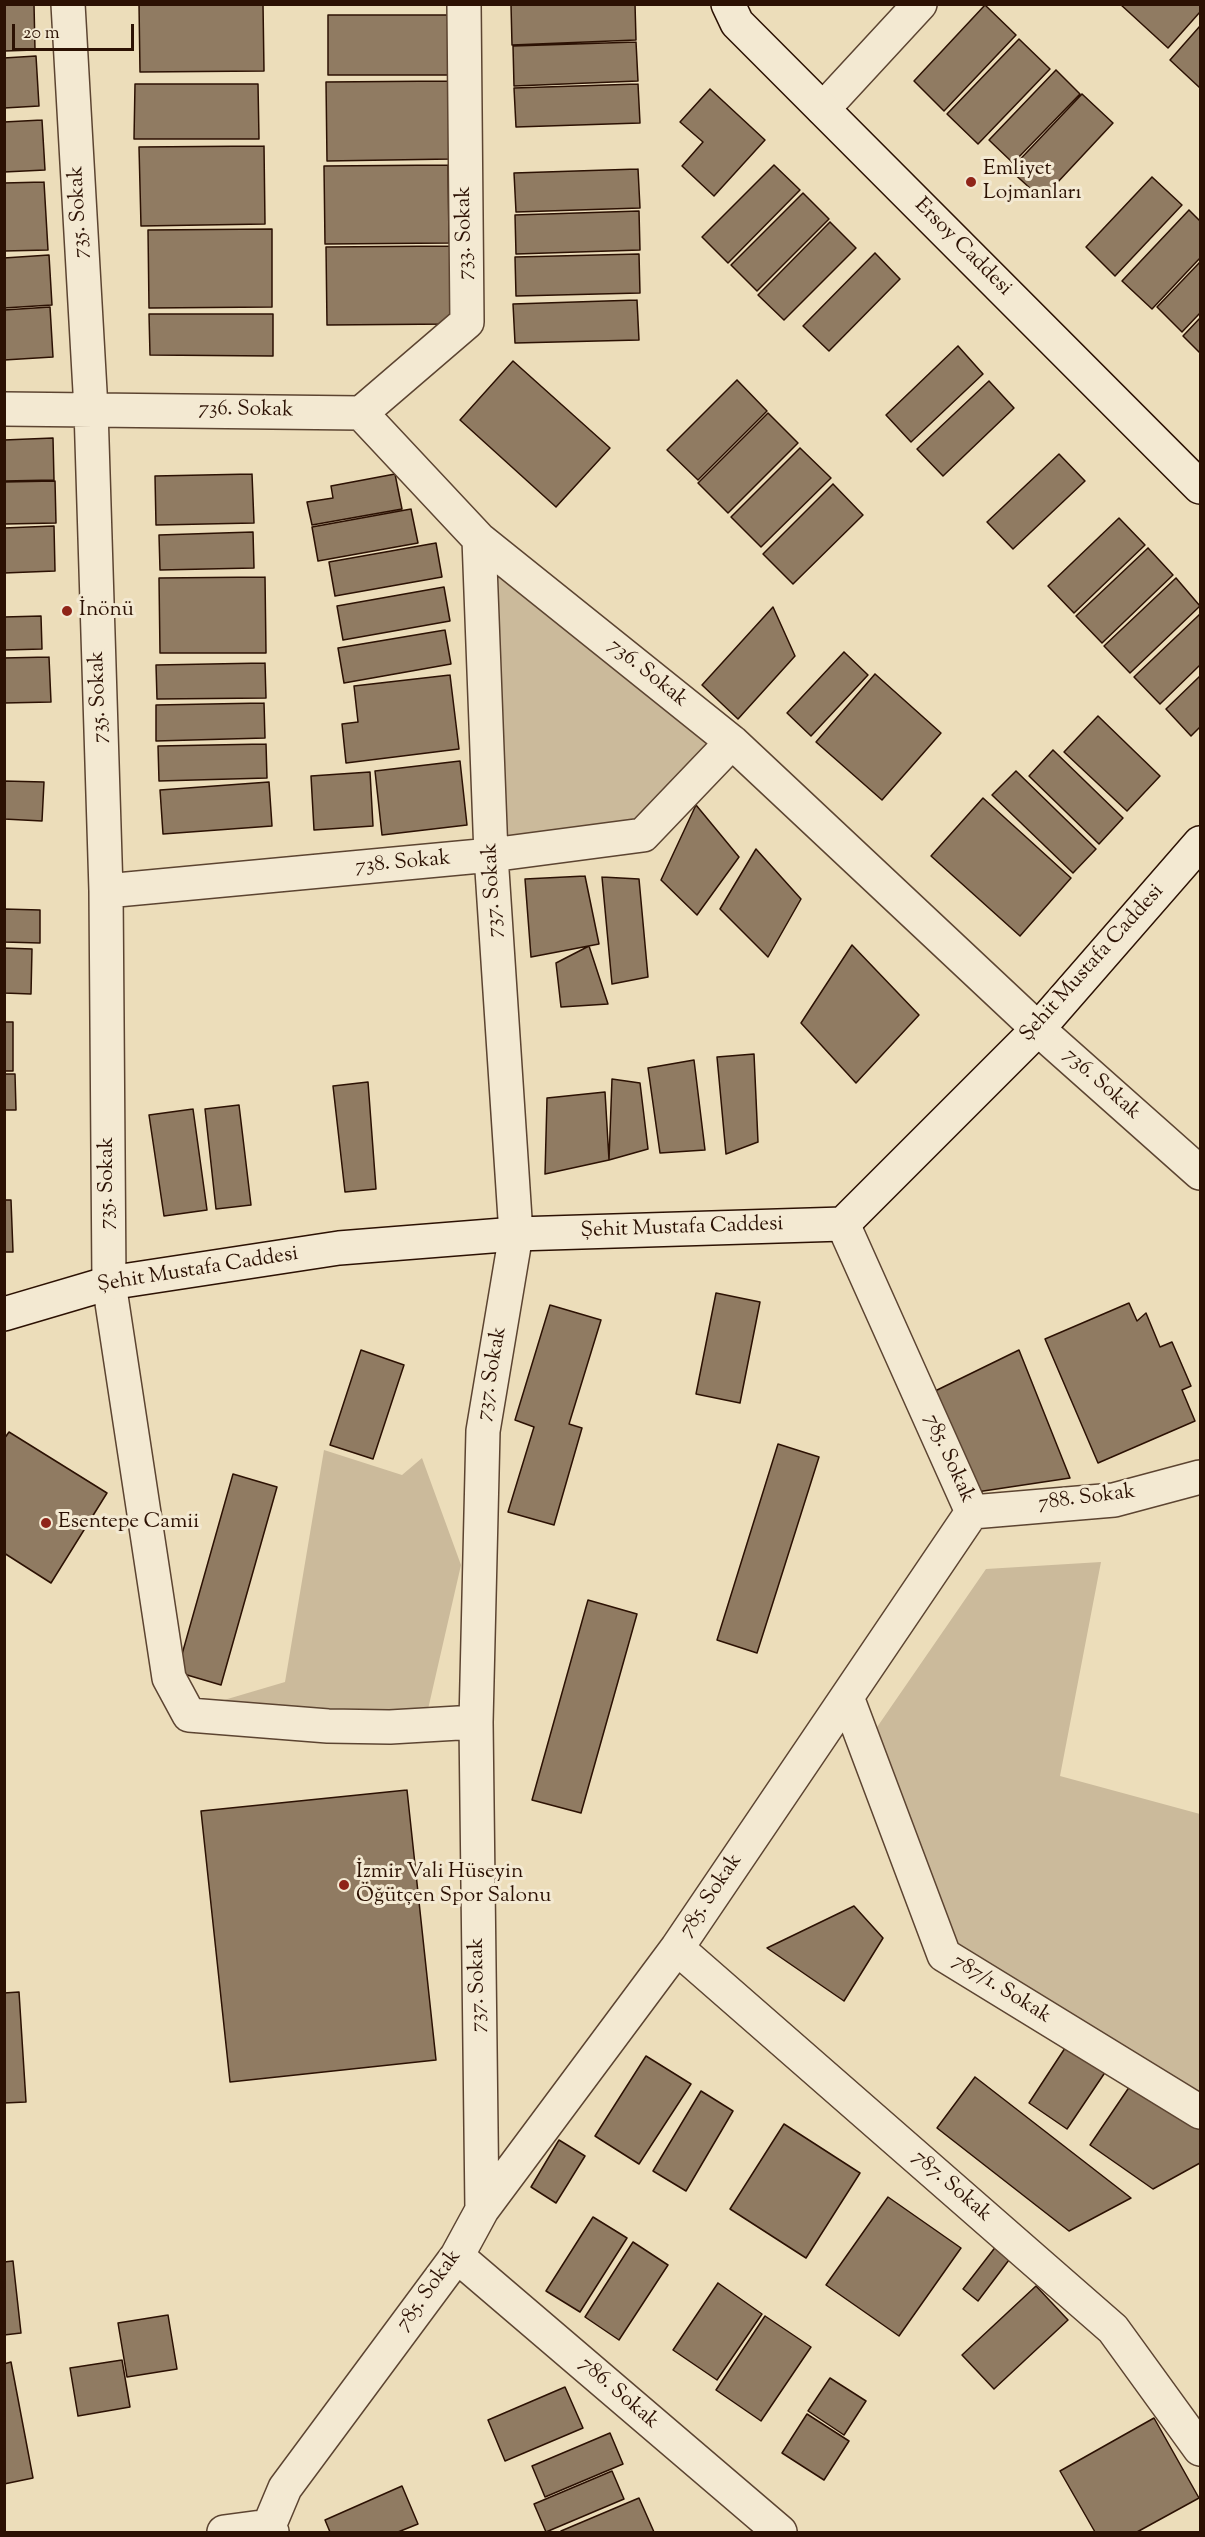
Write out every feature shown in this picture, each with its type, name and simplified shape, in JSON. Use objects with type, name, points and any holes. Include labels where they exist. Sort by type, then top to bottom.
[{"type":"street","name":"735. Sokak","points":[[68,4],[91,409],[106,891],[109,1283],[166,1667],[169,1678],[189,1714],[328,1726],[390,1727],[476,1722]]},
{"type":"street","name":"733. Sokak","points":[[361,413],[467,322],[464,4]]},
{"type":"street","name":"Ersoy Caddesi","points":[[728,4],[737,23],[1200,487]]},
{"type":"street","points":[[823,109],[920,4]]},
{"type":"street","name":"736. Sokak","points":[[4,409],[361,413],[479,539],[732,742],[1038,1029],[1200,1173]]},
{"type":"street","name":"737. Sokak","points":[[479,539],[491,855],[516,1234],[483,1431],[476,1722],[482,2210]]},
{"type":"street","name":"738. Sokak","points":[[106,891],[491,855],[643,835],[732,742]]},
{"type":"street","name":"Şehit Mustafa Caddesi","points":[[4,1314],[109,1283],[339,1248],[516,1234],[843,1224],[1038,1029],[1200,843]]},
{"type":"street","name":"785. Sokak","points":[[270,2529],[285,2488],[457,2256],[482,2210],[677,1948],[972,1512],[843,1224]]},
{"type":"street","name":"788. Sokak","points":[[972,1512],[1114,1500],[1200,1477]]},
{"type":"street","name":"787/1. Sokak","points":[[847,1697],[944,1955],[1200,2112]]},
{"type":"street","name":"787. Sokak","points":[[677,1948],[1113,2329],[1200,2449]]},
{"type":"street","name":"786. Sokak","points":[[457,2256],[780,2532]]},
{"type":"street","points":[[224,2532],[270,2529]]},
{"type":"shaded area","points":[[494,570],[716,744],[636,823],[504,840]]},
{"type":"shaded area","points":[[324,1450],[402,1475],[422,1458],[461,1565],[426,1718],[197,1708],[285,1682]]},
{"type":"shaded area","points":[[1101,1562],[1060,1776],[1200,1814],[1200,2101],[961,1953],[873,1733],[986,1569]]},
{"type":"building","points":[[4,4],[34,4],[35,50],[4,51]]},
{"type":"building","points":[[139,4],[263,4],[264,71],[140,72]]},
{"type":"building","points":[[635,4],[636,40],[512,45],[511,5]]},
{"type":"building","points":[[1120,4],[1200,4],[1200,12],[1168,48]]},
{"type":"building","points":[[985,5],[1016,35],[944,111],[914,81]]},
{"type":"building","points":[[328,15],[451,15],[452,75],[328,75]]},
{"type":"building","points":[[1200,26],[1200,88],[1170,60]]},
{"type":"building","points":[[1019,39],[1050,69],[978,144],[947,114]]},
{"type":"building","points":[[636,42],[638,81],[514,86],[513,46]]},
{"type":"building","points":[[36,56],[39,106],[4,108],[4,58]]},
{"type":"building","points":[[1056,70],[1080,94],[1013,163],[989,140]]},
{"type":"building","points":[[450,81],[451,159],[327,161],[326,82]]},
{"type":"building","points":[[135,84],[258,84],[259,139],[134,139]]},
{"type":"building","points":[[638,84],[640,123],[516,127],[514,88]]},
{"type":"building","points":[[710,89],[765,140],[714,196],[682,166],[703,142],[680,122]]},
{"type":"building","points":[[1082,94],[1113,123],[1042,199],[1010,170]]},
{"type":"building","points":[[42,120],[45,170],[4,172],[4,122]]},
{"type":"building","points":[[264,146],[265,224],[141,226],[139,147]]},
{"type":"building","points":[[448,165],[449,243],[325,244],[324,166]]},
{"type":"building","points":[[774,165],[800,190],[728,263],[702,237]]},
{"type":"building","points":[[638,169],[640,208],[516,212],[514,173]]},
{"type":"building","points":[[1152,177],[1182,205],[1115,276],[1086,247]]},
{"type":"building","points":[[44,182],[48,250],[4,251],[4,183]]},
{"type":"building","points":[[803,193],[829,219],[757,291],[731,265]]},
{"type":"building","points":[[1189,210],[1200,221],[1200,258],[1152,309],[1122,281]]},
{"type":"building","points":[[639,211],[640,250],[516,254],[515,215]]},
{"type":"building","points":[[830,222],[856,248],[784,320],[758,295]]},
{"type":"building","points":[[272,229],[272,307],[149,308],[148,230]]},
{"type":"building","points":[[450,246],[452,324],[327,325],[326,247]]},
{"type":"building","points":[[875,253],[900,279],[829,351],[803,326]]},
{"type":"building","points":[[639,254],[640,293],[516,296],[515,257]]},
{"type":"building","points":[[49,255],[52,305],[4,308],[4,258]]},
{"type":"building","points":[[1200,262],[1200,313],[1182,332],[1157,307]]},
{"type":"building","points":[[637,300],[639,340],[515,343],[513,304]]},
{"type":"building","points":[[50,307],[53,357],[4,360],[4,310]]},
{"type":"building","points":[[149,314],[273,314],[273,356],[150,355]]},
{"type":"building","points":[[1200,318],[1200,353],[1183,336]]},
{"type":"building","points":[[958,346],[983,374],[911,442],[886,415]]},
{"type":"building","points":[[513,361],[610,448],[556,507],[460,420]]},
{"type":"building","points":[[737,380],[767,411],[698,480],[667,450]]},
{"type":"building","points":[[989,381],[1014,408],[943,476],[917,449]]},
{"type":"building","points":[[768,413],[798,443],[728,513],[698,483]]},
{"type":"building","points":[[53,438],[54,480],[4,481],[4,440]]},
{"type":"building","points":[[800,448],[831,478],[761,547],[731,517]]},
{"type":"building","points":[[1059,454],[1085,481],[1013,549],[987,522]]},
{"type":"building","points":[[252,474],[254,523],[156,525],[155,476]]},
{"type":"building","points":[[395,474],[402,509],[312,525],[307,502],[333,498],[331,486]]},
{"type":"building","points":[[55,481],[56,523],[4,524],[4,482]]},
{"type":"building","points":[[833,484],[863,515],[793,584],[763,554]]},
{"type":"building","points":[[411,509],[418,543],[318,561],[312,527]]},
{"type":"building","points":[[1119,518],[1145,545],[1074,613],[1048,586]]},
{"type":"building","points":[[54,526],[55,571],[4,573],[4,528]]},
{"type":"building","points":[[253,532],[254,568],[160,570],[159,535]]},
{"type":"building","points":[[436,543],[442,577],[335,596],[329,562]]},
{"type":"building","points":[[1148,548],[1173,575],[1102,643],[1076,616]]},
{"type":"building","points":[[265,577],[266,653],[160,653],[159,578]]},
{"type":"building","points":[[1176,578],[1200,606],[1130,673],[1104,646]]},
{"type":"building","points":[[444,587],[450,621],[343,640],[337,606]]},
{"type":"building","points":[[773,607],[795,656],[738,719],[702,685]]},
{"type":"building","points":[[1200,614],[1200,665],[1160,704],[1134,677]]},
{"type":"building","points":[[41,616],[42,649],[4,650],[4,617]]},
{"type":"building","points":[[445,630],[451,664],[344,683],[338,648]]},
{"type":"building","points":[[844,652],[868,675],[811,736],[787,713]]},
{"type":"building","points":[[49,657],[51,702],[4,703],[4,658]]},
{"type":"building","points":[[265,663],[266,698],[157,699],[156,665]]},
{"type":"building","points":[[875,674],[941,733],[882,800],[816,742]]},
{"type":"building","points":[[450,675],[459,749],[346,763],[342,724],[358,722],[354,686]]},
{"type":"building","points":[[1200,676],[1200,727],[1191,736],[1166,709]]},
{"type":"building","points":[[264,703],[265,738],[156,741],[156,705]]},
{"type":"building","points":[[1098,716],[1160,776],[1127,811],[1064,752]]},
{"type":"building","points":[[266,744],[267,778],[159,781],[158,746]]},
{"type":"building","points":[[1053,750],[1123,818],[1099,844],[1029,776]]},
{"type":"building","points":[[460,761],[467,825],[382,835],[375,771]]},
{"type":"building","points":[[1016,771],[1096,849],[1073,873],[992,795]]},
{"type":"building","points":[[370,772],[373,826],[314,830],[311,776]]},
{"type":"building","points":[[4,781],[44,782],[42,821],[4,819]]},
{"type":"building","points":[[269,782],[272,826],[163,834],[160,790]]},
{"type":"building","points":[[983,798],[1071,878],[1020,936],[931,856]]},
{"type":"building","points":[[696,805],[739,857],[697,915],[661,880]]},
{"type":"building","points":[[756,849],[801,899],[768,957],[720,909]]},
{"type":"building","points":[[585,876],[599,944],[531,957],[525,879]]},
{"type":"building","points":[[602,877],[639,879],[648,977],[612,984]]},
{"type":"building","points":[[4,909],[40,910],[40,943],[4,942]]},
{"type":"building","points":[[852,945],[919,1015],[856,1083],[801,1023]]},
{"type":"building","points":[[589,946],[608,1004],[561,1007],[556,963]]},
{"type":"building","points":[[4,948],[32,949],[31,994],[4,993]]},
{"type":"building","points":[[4,1022],[13,1022],[13,1071],[4,1071]]},
{"type":"building","points":[[754,1054],[758,1142],[726,1154],[717,1057]]},
{"type":"building","points":[[694,1060],[705,1150],[660,1153],[648,1068]]},
{"type":"building","points":[[4,1074],[15,1074],[16,1110],[4,1110]]},
{"type":"building","points":[[612,1079],[640,1083],[648,1149],[609,1160]]},
{"type":"building","points":[[368,1082],[376,1189],[345,1192],[333,1086]]},
{"type":"building","points":[[605,1092],[609,1160],[545,1174],[547,1098]]},
{"type":"building","points":[[239,1105],[251,1205],[216,1209],[205,1109]]},
{"type":"building","points":[[193,1109],[207,1210],[164,1216],[149,1115]]},
{"type":"building","points":[[4,1200],[11,1200],[13,1252],[4,1252]]},
{"type":"building","points":[[716,1293],[760,1302],[740,1403],[696,1394]]},
{"type":"building","points":[[1129,1303],[1137,1321],[1146,1313],[1160,1347],[1172,1342],[1191,1386],[1182,1390],[1195,1421],[1098,1463],[1045,1339]]},
{"type":"building","points":[[550,1305],[601,1320],[569,1424],[582,1428],[554,1525],[508,1512],[534,1427],[515,1420]]},
{"type":"building","points":[[361,1350],[404,1365],[373,1459],[330,1445]]},
{"type":"building","points":[[1019,1350],[1070,1478],[970,1493],[931,1393]]},
{"type":"building","name":"Esentepe Camii","points":[[9,1432],[107,1493],[51,1583],[4,1553],[4,1439]]},
{"type":"building","points":[[778,1444],[819,1457],[757,1653],[717,1640]]},
{"type":"building","points":[[233,1474],[277,1487],[221,1685],[177,1672]]},
{"type":"building","points":[[588,1600],[637,1614],[581,1813],[532,1800]]},
{"type":"building","points":[[407,1790],[436,2060],[230,2082],[201,1811]]},
{"type":"building","points":[[854,1906],[883,1938],[844,2001],[767,1948]]},
{"type":"building","points":[[19,1992],[26,2102],[4,2103],[4,1993]]},
{"type":"building","points":[[1069,2042],[1108,2068],[1067,2129],[1029,2103]]},
{"type":"building","points":[[646,2056],[691,2084],[639,2164],[595,2136]]},
{"type":"building","points":[[975,2077],[1131,2198],[1069,2231],[937,2128]]},
{"type":"building","points":[[1132,2083],[1200,2130],[1200,2163],[1153,2189],[1090,2145]]},
{"type":"building","points":[[701,2091],[733,2111],[686,2191],[653,2171]]},
{"type":"building","points":[[784,2124],[860,2173],[806,2258],[730,2209]]},
{"type":"building","points":[[559,2140],[585,2156],[556,2203],[531,2187]]},
{"type":"building","points":[[888,2197],[961,2248],[899,2336],[826,2285]]},
{"type":"building","points":[[593,2217],[627,2238],[580,2312],[546,2291]]},
{"type":"building","points":[[633,2242],[668,2265],[619,2340],[585,2317]]},
{"type":"building","points":[[997,2245],[1012,2256],[978,2301],[963,2289]]},
{"type":"building","points":[[13,2261],[21,2333],[4,2335],[4,2262]]},
{"type":"building","points":[[718,2283],[762,2314],[717,2380],[673,2350]]},
{"type":"building","points":[[1036,2286],[1068,2320],[994,2389],[962,2355]]},
{"type":"building","points":[[168,2315],[177,2369],[127,2377],[118,2323]]},
{"type":"building","points":[[765,2316],[811,2347],[761,2421],[716,2390]]},
{"type":"building","points":[[122,2360],[130,2407],[78,2416],[70,2368]]},
{"type":"building","points":[[11,2362],[33,2478],[4,2484],[4,2364]]},
{"type":"building","points":[[830,2378],[866,2401],[844,2435],[808,2411]]},
{"type":"building","points":[[565,2387],[583,2428],[505,2461],[488,2420]]},
{"type":"building","points":[[807,2414],[849,2441],[824,2480],[782,2453]]},
{"type":"building","points":[[1154,2418],[1199,2498],[1137,2532],[1095,2532],[1060,2471]]},
{"type":"building","points":[[610,2433],[623,2464],[545,2497],[532,2466]]},
{"type":"building","points":[[612,2471],[624,2499],[546,2532],[534,2504]]},
{"type":"building","points":[[402,2486],[418,2524],[398,2532],[330,2532],[325,2520]]},
{"type":"building","points":[[639,2498],[654,2532],[561,2532],[561,2531]]},
{"type":"place","name":"Emliyet Lojmanları","points":[[971,182]]},
{"type":"place","name":"İnönü","points":[[67,611]]},
{"type":"place","name":"Esentepe Camii","points":[[46,1523]]},
{"type":"place","name":"İzmir Vali Hüseyin Öğütçen Spor Salonu","points":[[344,1885]]}]
